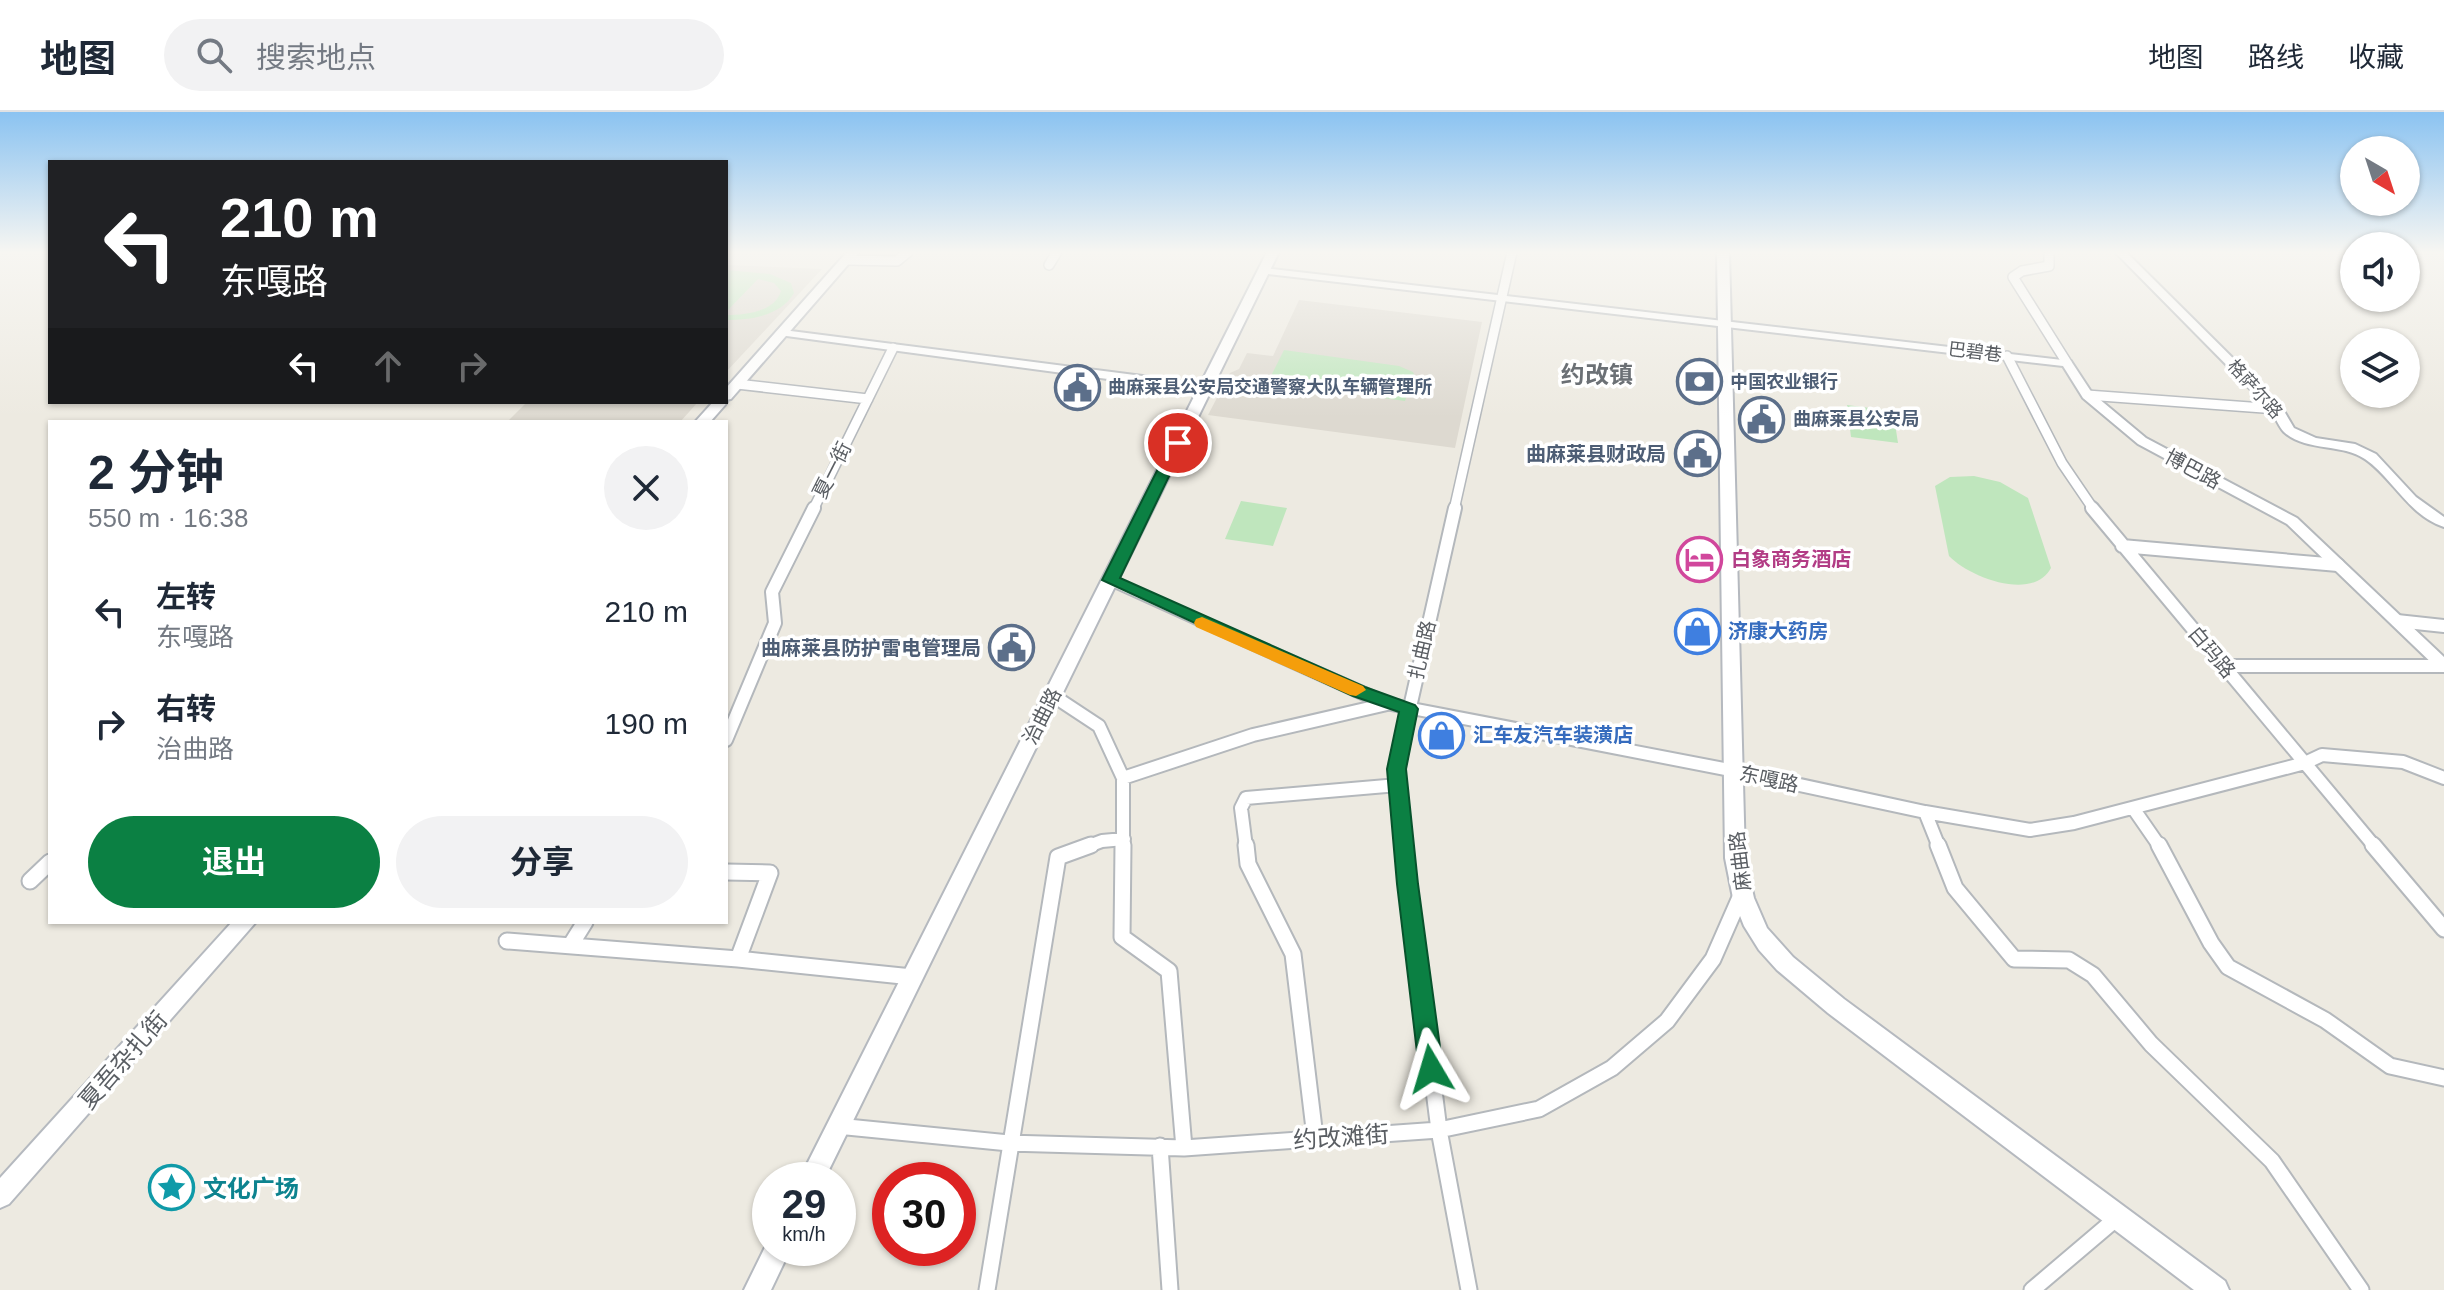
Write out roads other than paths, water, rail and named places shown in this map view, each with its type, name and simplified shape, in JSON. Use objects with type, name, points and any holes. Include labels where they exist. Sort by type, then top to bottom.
[{"type":"main road","points":[[728,394],[806,307]]},
{"type":"main road","name":"治曲路","points":[[820,1162],[1246,307]]},
{"type":"main road","name":"麻曲路","points":[[1724,307],[1735,858],[1742,893],[1759,934],[1789,966],[1836,1006],[2216,1290]]},
{"type":"main road","points":[[704,420],[718,404]]},
{"type":"main road","name":"夏吾杂扎街","points":[[0,1196],[24,1173],[243,924]]},
{"type":"main road","points":[[757,1290],[769,1266]]},
{"type":"street","name":"扎曲路","points":[[1469,1290],[1439,1130],[1407,884],[1396,769],[1499,307]]},
{"type":"street","name":"巴碧巷","points":[[1575,307],[2067,363]]},
{"type":"street","name":"博巴路","points":[[2032,307],[2087,395],[2142,441],[2292,521],[2444,666]]},
{"type":"street","name":"格萨尔路","points":[[2175,307],[2277,409],[2289,430],[2313,441],[2350,447],[2371,457],[2411,500],[2444,523]]},
{"type":"street","points":[[783,333],[1205,388]]},
{"type":"street","name":"夏一街","points":[[728,735],[775,623],[772,592],[893,348]]},
{"type":"street","name":"白玛路","points":[[2007,356],[2062,463],[2122,546],[2444,929]]},
{"type":"street","points":[[737,384],[868,399]]},
{"type":"street","points":[[2087,395],[2277,409]]},
{"type":"street","points":[[2122,546],[2338,565]]},
{"type":"street","name":"东嘎路","points":[[1110,580],[1387,704],[1735,771],[1925,812],[2030,830],[2133,808],[2305,763],[2322,755],[2403,762],[2444,778]]},
{"type":"street","points":[[2397,621],[2444,626]]},
{"type":"street","points":[[2224,666],[2444,666]]},
{"type":"street","points":[[1052,695],[1099,726],[1123,778],[1122,937],[1169,971],[1184,1148]]},
{"type":"street","points":[[1123,778],[1253,735],[1387,704]]},
{"type":"street","points":[[1315,1137],[1293,954],[1248,864],[1241,808],[1246,798],[1398,785]]},
{"type":"street","points":[[2133,808],[2160,847],[2211,943],[2228,967],[2325,1020],[2390,1066],[2444,1078]]},
{"type":"street","points":[[1925,812],[1955,888],[2014,959],[2069,960],[2093,975],[2151,1044],[2272,1161],[2361,1290]]},
{"type":"street","points":[[987,1290],[1058,857],[1102,841],[1124,839]]},
{"type":"street","points":[[30,881],[48,864]]},
{"type":"street","points":[[728,872],[770,873],[738,959]]},
{"type":"street","name":"约改滩街","points":[[837,1126],[1009,1143],[1184,1148],[1439,1130],[1539,1109],[1612,1068],[1667,1021],[1713,959],[1742,893]]},
{"type":"street","points":[[570,946],[584,924]]},
{"type":"street","points":[[507,941],[738,959],[912,977]]},
{"type":"street","points":[[1160,1146],[1170,1290]]},
{"type":"street","points":[[2032,1290],[2118,1217]]},
{"type":"place","name":"中国农业银行","points":[[1699,382]]},
{"type":"place","name":"曲麻莱县公安局交通警察大队车辆管理所","points":[[1077,387]]},
{"type":"place","name":"曲麻莱县公安局","points":[[1762,419]]},
{"type":"place","name":"曲麻莱县财政局","points":[[1697,454]]},
{"type":"place","name":"白象商务酒店","points":[[1700,559]]},
{"type":"place","name":"济康大药房","points":[[1697,631]]},
{"type":"place","name":"曲麻莱县防护雷电管理局","points":[[1012,648]]},
{"type":"place","name":"汇车友汽车装潢店","points":[[1442,735]]},
{"type":"place","name":"文化广场","points":[[172,1188]]},
{"type":"district","name":"约改镇","points":[[1597,374]]}]
